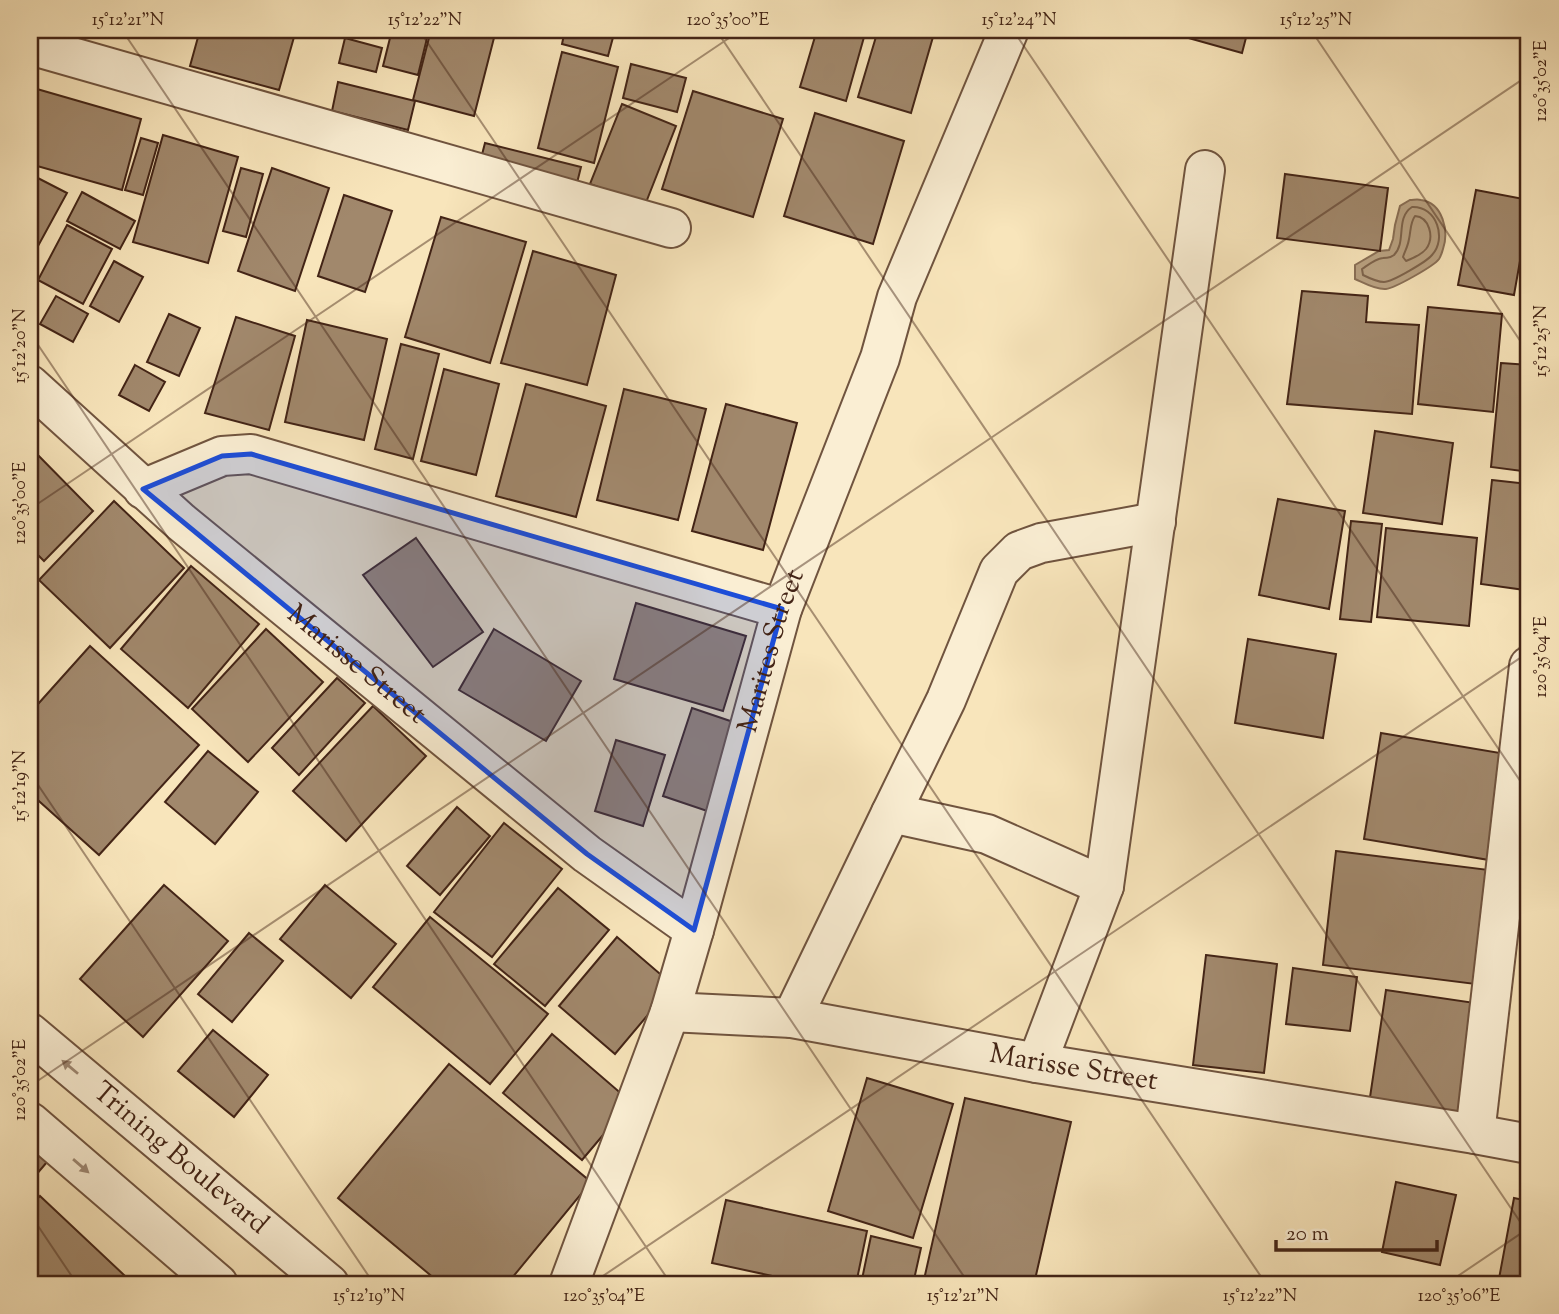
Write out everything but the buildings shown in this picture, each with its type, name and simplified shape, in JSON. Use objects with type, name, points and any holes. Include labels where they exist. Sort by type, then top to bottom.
[{"type":"street","name":"Marites Street","points":[[569,1284],[670,1012],[782,609],[880,358],[897,297],[1009,30]]},
{"type":"street","points":[[30,45],[671,228]]},
{"type":"street","points":[[1037,1063],[1104,886],[1205,170]]},
{"type":"street","name":"Marisse Street","points":[[30,386],[181,522],[587,854],[694,930]]},
{"type":"street","points":[[143,489],[222,456],[251,454],[782,609]]},
{"type":"street","points":[[792,1018],[946,700],[999,570],[1019,551],[1041,543],[1156,522]]},
{"type":"street","points":[[1475,1134],[1529,666]]},
{"type":"street","points":[[891,813],[987,834],[1104,886]]},
{"type":"street","name":"Marisse Street","points":[[670,1012],[792,1018],[1037,1063],[1529,1144]]},
{"type":"street","name":"Trining Boulevard","points":[[30,1033],[329,1284]]},
{"type":"street","points":[[30,1122],[218,1284]]},
{"type":"highlighted area","points":[[251,454],[782,609],[694,930],[587,854],[143,489],[222,456]]},
{"type":"water","points":[[1410,200],[1429,202],[1439,212],[1444,226],[1445,242],[1439,259],[1414,276],[1386,289],[1355,279],[1355,265],[1379,251],[1389,250],[1400,206]]}]
